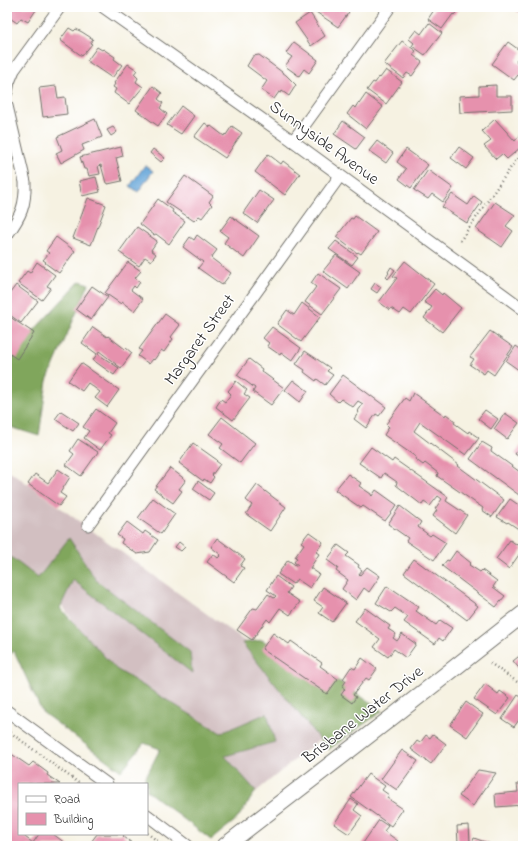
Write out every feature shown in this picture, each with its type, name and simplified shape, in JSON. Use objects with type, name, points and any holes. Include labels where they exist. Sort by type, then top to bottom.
[{"type":"main road","name":"Brisbane Water Drive","points":[[225,846],[523,614]]},
{"type":"street","points":[[7,92],[14,70],[60,7]]},
{"type":"street","name":"Sunnyside Avenue","points":[[103,7],[293,141],[523,309]]},
{"type":"street","points":[[293,141],[390,7]]},
{"type":"street","points":[[7,106],[25,182],[25,202],[22,211],[17,222],[7,235]]},
{"type":"street","name":"Margaret Street","points":[[88,525],[340,176]]},
{"type":"street","points":[[7,711],[106,783]]},
{"type":"street","points":[[148,815],[188,846]]},
{"type":"path","points":[[460,241],[523,150]]},
{"type":"path","points":[[490,663],[523,686]]},
{"type":"path","points":[[7,730],[79,783]]},
{"type":"path","points":[[148,834],[164,846]]},
{"type":"shaded area","points":[[7,469],[258,651],[335,727],[247,799],[109,673],[55,595],[7,561]]},
{"type":"green space","points":[[80,281],[89,284],[47,381],[39,436],[7,426],[7,359]]},
{"type":"green space","points":[[69,538],[96,580],[190,652],[192,673],[73,580],[60,608],[116,669],[221,733],[267,713],[275,742],[225,756],[256,791],[237,819],[211,840],[148,792],[148,783],[143,783],[160,749],[144,743],[121,771],[42,712],[14,651],[7,658],[7,554],[38,578]]},
{"type":"green space","points":[[262,640],[342,683],[382,711],[328,750],[242,643]]},
{"type":"water","points":[[145,165],[153,171],[138,192],[130,186]]},
{"type":"building","points":[[7,7],[38,7],[28,22],[21,18],[17,23],[7,16]]},
{"type":"building","points":[[315,7],[342,7],[349,12],[338,27],[313,10]]},
{"type":"building","points":[[436,7],[460,8],[454,15],[453,14],[442,29],[428,19]]},
{"type":"building","points":[[511,7],[523,7],[523,15]]},
{"type":"building","points":[[310,13],[325,36],[311,46],[295,23]]},
{"type":"building","points":[[429,23],[442,33],[425,55],[412,46],[414,43],[409,39],[416,30],[421,34]]},
{"type":"building","points":[[69,28],[74,31],[76,29],[93,39],[90,43],[92,44],[82,56],[60,40]]},
{"type":"building","points":[[402,41],[416,51],[413,55],[422,62],[412,76],[407,73],[403,78],[384,64]]},
{"type":"building","points":[[294,42],[318,60],[309,73],[304,69],[299,76],[285,66],[292,57],[286,53]]},
{"type":"building","points":[[508,42],[522,52],[516,61],[523,66],[523,75],[521,77],[518,75],[514,80],[492,64]]},
{"type":"building","points":[[97,47],[115,57],[114,59],[122,65],[112,78],[87,61]]},
{"type":"building","points":[[259,55],[286,75],[296,85],[289,96],[282,91],[281,93],[279,92],[274,99],[261,90],[267,81],[247,66],[253,56]]},
{"type":"building","points":[[128,64],[137,70],[134,74],[138,78],[136,82],[143,87],[129,104],[114,93],[116,89],[113,87],[115,84],[114,83]]},
{"type":"building","points":[[386,70],[402,82],[386,104],[367,90]]},
{"type":"building","points":[[496,85],[496,96],[512,96],[512,110],[460,113],[459,96],[479,95],[479,86]]},
{"type":"building","points":[[56,86],[58,98],[65,97],[67,114],[43,117],[39,88]]},
{"type":"building","points":[[153,86],[162,93],[158,99],[163,103],[160,108],[167,114],[158,126],[136,110]]},
{"type":"building","points":[[366,94],[383,107],[366,129],[347,114],[353,106],[355,108],[358,103],[359,104]]},
{"type":"building","points":[[181,106],[194,116],[181,134],[167,125]]},
{"type":"building","points":[[95,119],[102,137],[82,145],[84,150],[61,163],[56,153],[62,150],[57,137]]},
{"type":"building","points":[[495,119],[515,141],[523,131],[523,142],[520,146],[521,147],[507,159],[502,154],[496,159],[484,146],[491,141],[482,131]]},
{"type":"building","points":[[343,121],[365,137],[356,149],[334,134]]},
{"type":"building","points":[[205,123],[224,136],[232,126],[242,133],[225,158],[194,137]]},
{"type":"building","points":[[113,127],[117,132],[111,136],[107,130]]},
{"type":"building","points":[[377,141],[393,153],[386,163],[369,151]]},
{"type":"building","points":[[121,147],[123,156],[116,158],[122,181],[108,184],[106,183],[101,165],[98,166],[100,174],[89,176],[87,169],[84,169],[80,157]]},
{"type":"building","points":[[459,147],[474,158],[466,169],[451,158]]},
{"type":"building","points":[[153,149],[165,158],[161,162],[150,153]]},
{"type":"building","points":[[406,149],[428,165],[411,188],[399,179],[406,169],[397,162]]},
{"type":"building","points":[[268,154],[281,164],[283,161],[300,174],[285,195],[255,172]]},
{"type":"building","points":[[428,170],[453,188],[443,202],[432,194],[428,199],[414,190]]},
{"type":"building","points":[[185,176],[213,196],[209,202],[212,205],[202,218],[199,216],[194,221],[166,202]]},
{"type":"building","points":[[96,177],[100,192],[82,196],[79,181]]},
{"type":"building","points":[[259,190],[274,200],[257,223],[243,213]]},
{"type":"building","points":[[452,194],[468,205],[474,196],[482,202],[467,223],[442,207]]},
{"type":"building","points":[[88,198],[106,205],[91,245],[73,238]]},
{"type":"building","points":[[158,199],[173,210],[172,212],[185,221],[169,244],[140,224]]},
{"type":"building","points":[[495,202],[515,215],[506,226],[513,231],[502,247],[476,229]]},
{"type":"building","points":[[231,216],[259,236],[244,258],[224,243],[228,237],[220,231]]},
{"type":"building","points":[[355,216],[377,232],[361,254],[358,252],[357,253],[336,237],[351,218],[353,219]]},
{"type":"building","points":[[137,227],[157,241],[151,250],[156,254],[151,261],[145,257],[139,266],[119,252]]},
{"type":"building","points":[[197,235],[217,250],[211,258],[231,273],[222,285],[198,268],[203,262],[183,247],[190,237],[194,240]]},
{"type":"building","points":[[56,237],[75,251],[59,273],[43,260],[49,253],[46,251]]},
{"type":"building","points":[[336,241],[358,257],[352,265],[329,249]]},
{"type":"building","points":[[336,255],[360,272],[348,289],[323,271]]},
{"type":"building","points":[[405,261],[434,284],[411,314],[404,309],[400,314],[391,308],[390,310],[379,302],[397,278],[393,276]]},
{"type":"building","points":[[37,262],[55,275],[47,286],[51,288],[42,300],[18,283],[27,271],[30,273]]},
{"type":"building","points":[[128,262],[141,271],[135,278],[140,282],[136,288],[134,286],[131,290],[143,299],[134,311],[122,302],[121,304],[105,293]]},
{"type":"building","points":[[391,267],[395,270],[388,279],[386,277]]},
{"type":"building","points":[[318,273],[341,289],[322,314],[305,302],[316,287],[311,283]]},
{"type":"building","points":[[375,283],[381,287],[377,293],[371,289]]},
{"type":"building","points":[[16,285],[38,301],[21,323],[7,313],[7,297]]},
{"type":"building","points":[[92,286],[108,297],[91,320],[76,309]]},
{"type":"building","points":[[435,289],[442,295],[443,293],[461,308],[442,332],[424,318],[432,307],[424,302]]},
{"type":"building","points":[[302,303],[320,317],[301,342],[277,324],[287,310],[294,315]]},
{"type":"building","points":[[165,314],[180,325],[171,337],[173,339],[164,352],[161,350],[149,364],[138,356],[142,351],[139,349]]},
{"type":"building","points":[[7,315],[34,333],[17,359],[7,352],[9,342],[7,341]]},
{"type":"building","points":[[93,327],[132,353],[121,368],[99,351],[98,354],[119,368],[114,375],[93,360],[97,354],[82,343]]},
{"type":"building","points":[[272,327],[301,348],[292,361],[281,353],[280,355],[267,346],[269,343],[263,338]]},
{"type":"building","points":[[490,331],[513,347],[494,375],[487,370],[484,374],[470,365],[474,359],[470,357]]},
{"type":"building","points":[[516,346],[523,351],[523,373],[506,361]]},
{"type":"building","points":[[305,351],[330,368],[327,371],[333,375],[325,385],[317,379],[316,381],[304,372],[305,370],[296,364]]},
{"type":"building","points":[[249,359],[262,369],[261,371],[284,388],[271,405],[253,392],[255,388],[237,375]]},
{"type":"building","points":[[81,363],[119,390],[107,407],[95,398],[100,392],[88,383],[82,391],[68,381]]},
{"type":"building","points":[[343,375],[386,407],[379,416],[376,414],[366,428],[354,419],[363,404],[358,401],[353,407],[341,399],[338,402],[329,394]]},
{"type":"building","points":[[293,380],[308,391],[300,402],[285,390]]},
{"type":"building","points":[[236,381],[247,390],[244,394],[250,398],[233,420],[216,407],[221,399],[225,402],[231,394],[228,391]]},
{"type":"building","points":[[413,393],[445,416],[446,414],[455,421],[454,423],[468,433],[469,431],[479,438],[466,455],[420,422],[414,431],[504,500],[492,517],[482,510],[483,508],[437,476],[438,473],[425,463],[423,465],[415,459],[416,457],[384,435],[389,427],[386,424],[405,398],[409,401]]},
{"type":"building","points":[[96,409],[115,423],[108,433],[111,435],[100,450],[84,438],[89,431],[83,427]]},
{"type":"building","points":[[485,410],[498,419],[491,429],[478,419]]},
{"type":"building","points":[[61,411],[79,423],[73,431],[55,419]]},
{"type":"building","points":[[505,413],[519,423],[507,439],[494,429]]},
{"type":"building","points":[[222,417],[255,443],[240,463],[220,448],[223,444],[209,434]]},
{"type":"building","points":[[78,439],[98,452],[81,476],[66,465],[74,454],[70,451]]},
{"type":"building","points":[[482,442],[492,448],[491,451],[520,472],[523,472],[523,488],[519,495],[470,459]]},
{"type":"building","points":[[193,443],[217,460],[216,461],[220,464],[212,475],[214,477],[210,483],[204,479],[203,481],[179,463]]},
{"type":"building","points":[[523,443],[523,459],[515,454]]},
{"type":"building","points":[[371,447],[392,462],[394,459],[448,497],[446,501],[467,515],[455,533],[433,516],[437,510],[435,509],[442,499],[438,496],[430,506],[424,502],[422,505],[396,485],[397,482],[384,473],[381,478],[359,463]]},
{"type":"building","points":[[170,468],[186,480],[179,489],[182,491],[173,503],[154,489]]},
{"type":"building","points":[[58,469],[70,477],[60,493],[66,497],[59,506],[28,484],[35,474],[48,483]]},
{"type":"building","points":[[348,474],[361,483],[359,486],[372,496],[376,490],[397,505],[385,521],[363,506],[361,508],[335,490]]},
{"type":"building","points":[[198,481],[214,493],[209,500],[193,489]]},
{"type":"building","points":[[257,485],[286,507],[270,531],[246,514],[252,505],[246,500]]},
{"type":"building","points":[[153,498],[175,514],[161,534],[138,518]]},
{"type":"building","points":[[510,499],[523,508],[523,532],[497,517]]},
{"type":"building","points":[[400,506],[421,522],[418,527],[430,536],[432,534],[446,543],[434,560],[406,541],[408,538],[388,524]]},
{"type":"building","points":[[127,522],[143,534],[145,531],[158,540],[150,552],[137,554],[121,543],[123,539],[117,535]]},
{"type":"building","points":[[309,532],[323,542],[316,552],[319,554],[310,568],[319,574],[310,588],[297,579],[293,584],[278,574],[288,560],[297,566],[298,565],[294,562],[297,558],[295,557],[304,544],[301,542]]},
{"type":"building","points":[[217,538],[245,559],[240,566],[244,568],[234,582],[207,562],[213,554],[218,558],[221,555],[211,547]]},
{"type":"building","points":[[510,540],[523,549],[509,569],[496,559]]},
{"type":"building","points":[[179,542],[185,547],[181,551],[175,547]]},
{"type":"building","points":[[338,545],[349,553],[346,556],[359,565],[358,567],[362,570],[359,574],[360,575],[367,567],[380,576],[369,592],[364,588],[356,600],[342,589],[348,580],[336,571],[338,568],[327,560]]},
{"type":"building","points":[[456,551],[471,563],[469,565],[480,572],[482,570],[497,581],[493,587],[505,596],[496,607],[442,566],[447,560],[449,561]]},
{"type":"building","points":[[414,559],[478,606],[467,620],[404,573]]},
{"type":"building","points":[[276,576],[291,587],[287,593],[300,602],[290,615],[280,608],[270,622],[267,619],[252,640],[237,630],[253,608],[257,609],[268,594],[274,598],[276,596],[267,590]]},
{"type":"building","points":[[387,586],[419,607],[416,611],[436,625],[440,620],[452,628],[443,641],[439,638],[435,644],[404,622],[408,617],[395,608],[391,612],[376,603]]},
{"type":"building","points":[[323,587],[346,603],[332,622],[319,613],[323,607],[314,601]]},
{"type":"building","points":[[365,608],[390,626],[388,629],[396,634],[393,638],[397,641],[402,634],[416,644],[406,658],[394,649],[388,657],[374,647],[380,639],[355,621]]},
{"type":"building","points":[[273,633],[289,644],[291,641],[322,663],[320,666],[338,679],[327,694],[262,649]]},
{"type":"building","points":[[523,653],[523,673],[513,661]]},
{"type":"building","points":[[362,658],[377,669],[369,680],[366,678],[353,695],[356,697],[352,703],[341,695],[345,689],[342,687],[346,681],[343,679],[351,667],[355,669]]},
{"type":"building","points":[[485,684],[498,694],[500,691],[510,698],[497,715],[474,699]]},
{"type":"building","points":[[518,695],[523,698],[523,714],[514,727],[502,719]]},
{"type":"building","points":[[466,702],[483,714],[467,737],[450,725]]},
{"type":"building","points":[[433,734],[446,744],[431,764],[411,749],[417,741],[420,743],[426,735],[430,738]]},
{"type":"building","points":[[402,750],[418,761],[397,790],[381,779]]},
{"type":"building","points":[[7,751],[29,766],[33,762],[59,783],[18,783],[18,835],[22,835],[33,843],[38,835],[54,835],[69,846],[7,846]]},
{"type":"building","points":[[478,770],[496,773],[473,806],[459,796]]},
{"type":"building","points":[[368,774],[385,786],[382,790],[389,795],[387,798],[403,809],[391,826],[351,797]]},
{"type":"building","points":[[517,784],[523,784],[523,805],[496,807],[495,794],[518,792]]},
{"type":"building","points":[[351,799],[358,804],[354,810],[362,816],[349,834],[334,824]]},
{"type":"building","points":[[379,820],[388,826],[384,831],[398,841],[394,846],[361,846]]},
{"type":"building","points":[[469,825],[470,842],[458,843],[457,826]]},
{"type":"building","points":[[96,835],[124,835],[123,836],[133,844],[132,846],[88,846]]},
{"type":"building","points":[[474,838],[496,846],[471,846]]}]
